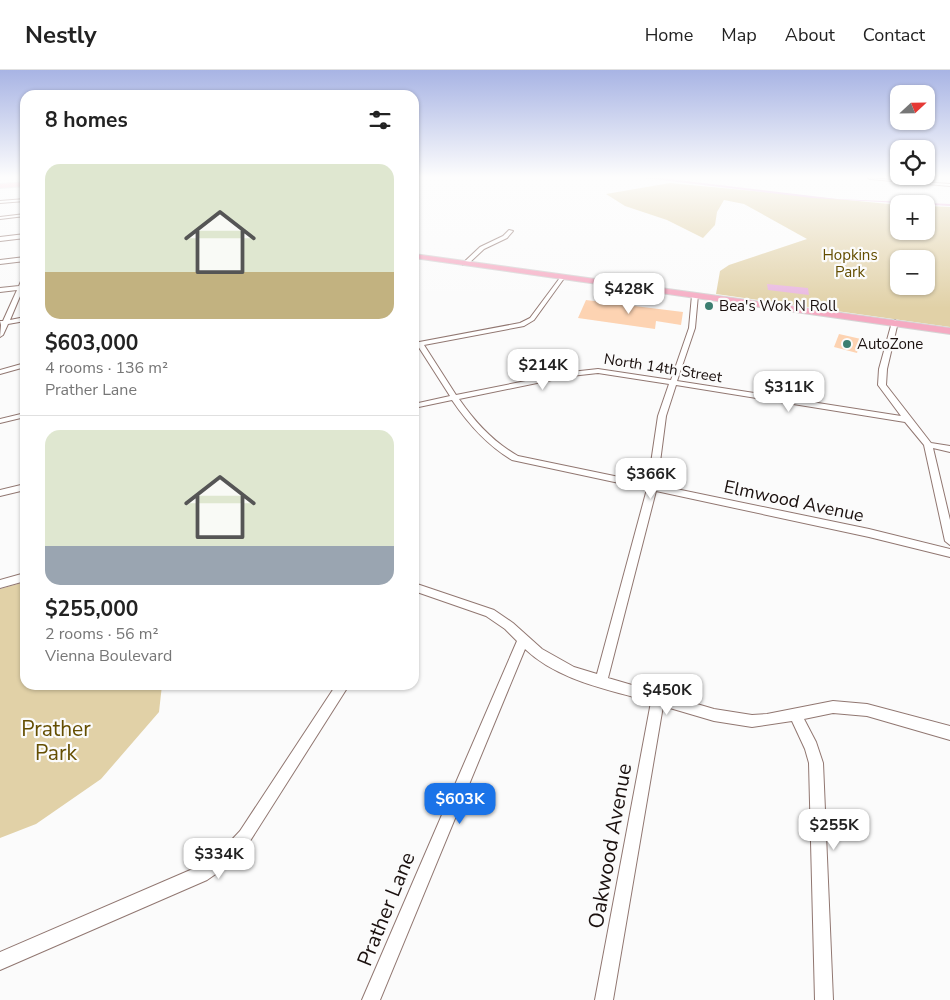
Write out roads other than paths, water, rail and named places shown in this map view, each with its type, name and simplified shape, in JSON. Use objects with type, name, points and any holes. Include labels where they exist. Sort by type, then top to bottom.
[{"type":"main road","points":[[419,257],[761,303],[950,331]]},
{"type":"street","points":[[464,264],[482,248],[505,237],[511,231]]},
{"type":"street","points":[[0,239],[20,237]]},
{"type":"street","points":[[0,262],[20,260]]},
{"type":"street","points":[[419,344],[526,323],[535,315],[562,277]]},
{"type":"street","points":[[0,290],[20,287]]},
{"type":"street","points":[[0,335],[3,323],[20,292]]},
{"type":"street","points":[[600,682],[652,488],[662,416],[692,328],[695,295]]},
{"type":"street","points":[[3,323],[20,321]]},
{"type":"street","points":[[895,322],[883,369],[882,385],[892,401],[910,420],[928,445],[950,541]]},
{"type":"street","name":"Elmwood Avenue","points":[[419,347],[482,434],[508,455],[524,461],[869,533],[950,553]]},
{"type":"street","points":[[0,372],[20,366]]},
{"type":"street","name":"North 14th Street","points":[[419,405],[590,371],[621,374],[910,420]]},
{"type":"street","points":[[0,421],[20,416]]},
{"type":"street","points":[[928,445],[950,450]]},
{"type":"street","points":[[0,492],[20,488]]},
{"type":"street","points":[[0,584],[20,578]]},
{"type":"street","points":[[419,589],[490,613],[509,626],[523,640],[550,661],[571,672],[714,715],[744,720],[767,720],[833,707],[867,710],[950,733]]},
{"type":"street","name":"Prather Lane","points":[[371,1000],[523,640]]},
{"type":"street","points":[[0,961],[201,874],[230,854],[260,815],[340,690]]},
{"type":"street","name":"Oakwood Avenue","points":[[604,1000],[658,699]]},
{"type":"street","points":[[795,714],[811,746],[816,763],[824,1000]]},
{"type":"place","name":"Bea's Wok N Roll","points":[[709,306]]},
{"type":"place","name":"AutoZone","points":[[847,344]]},
{"type":"park label","name":"Hopkins Park","points":[[850,264]]},
{"type":"park label","name":"Prather Park","points":[[56,741]]}]
